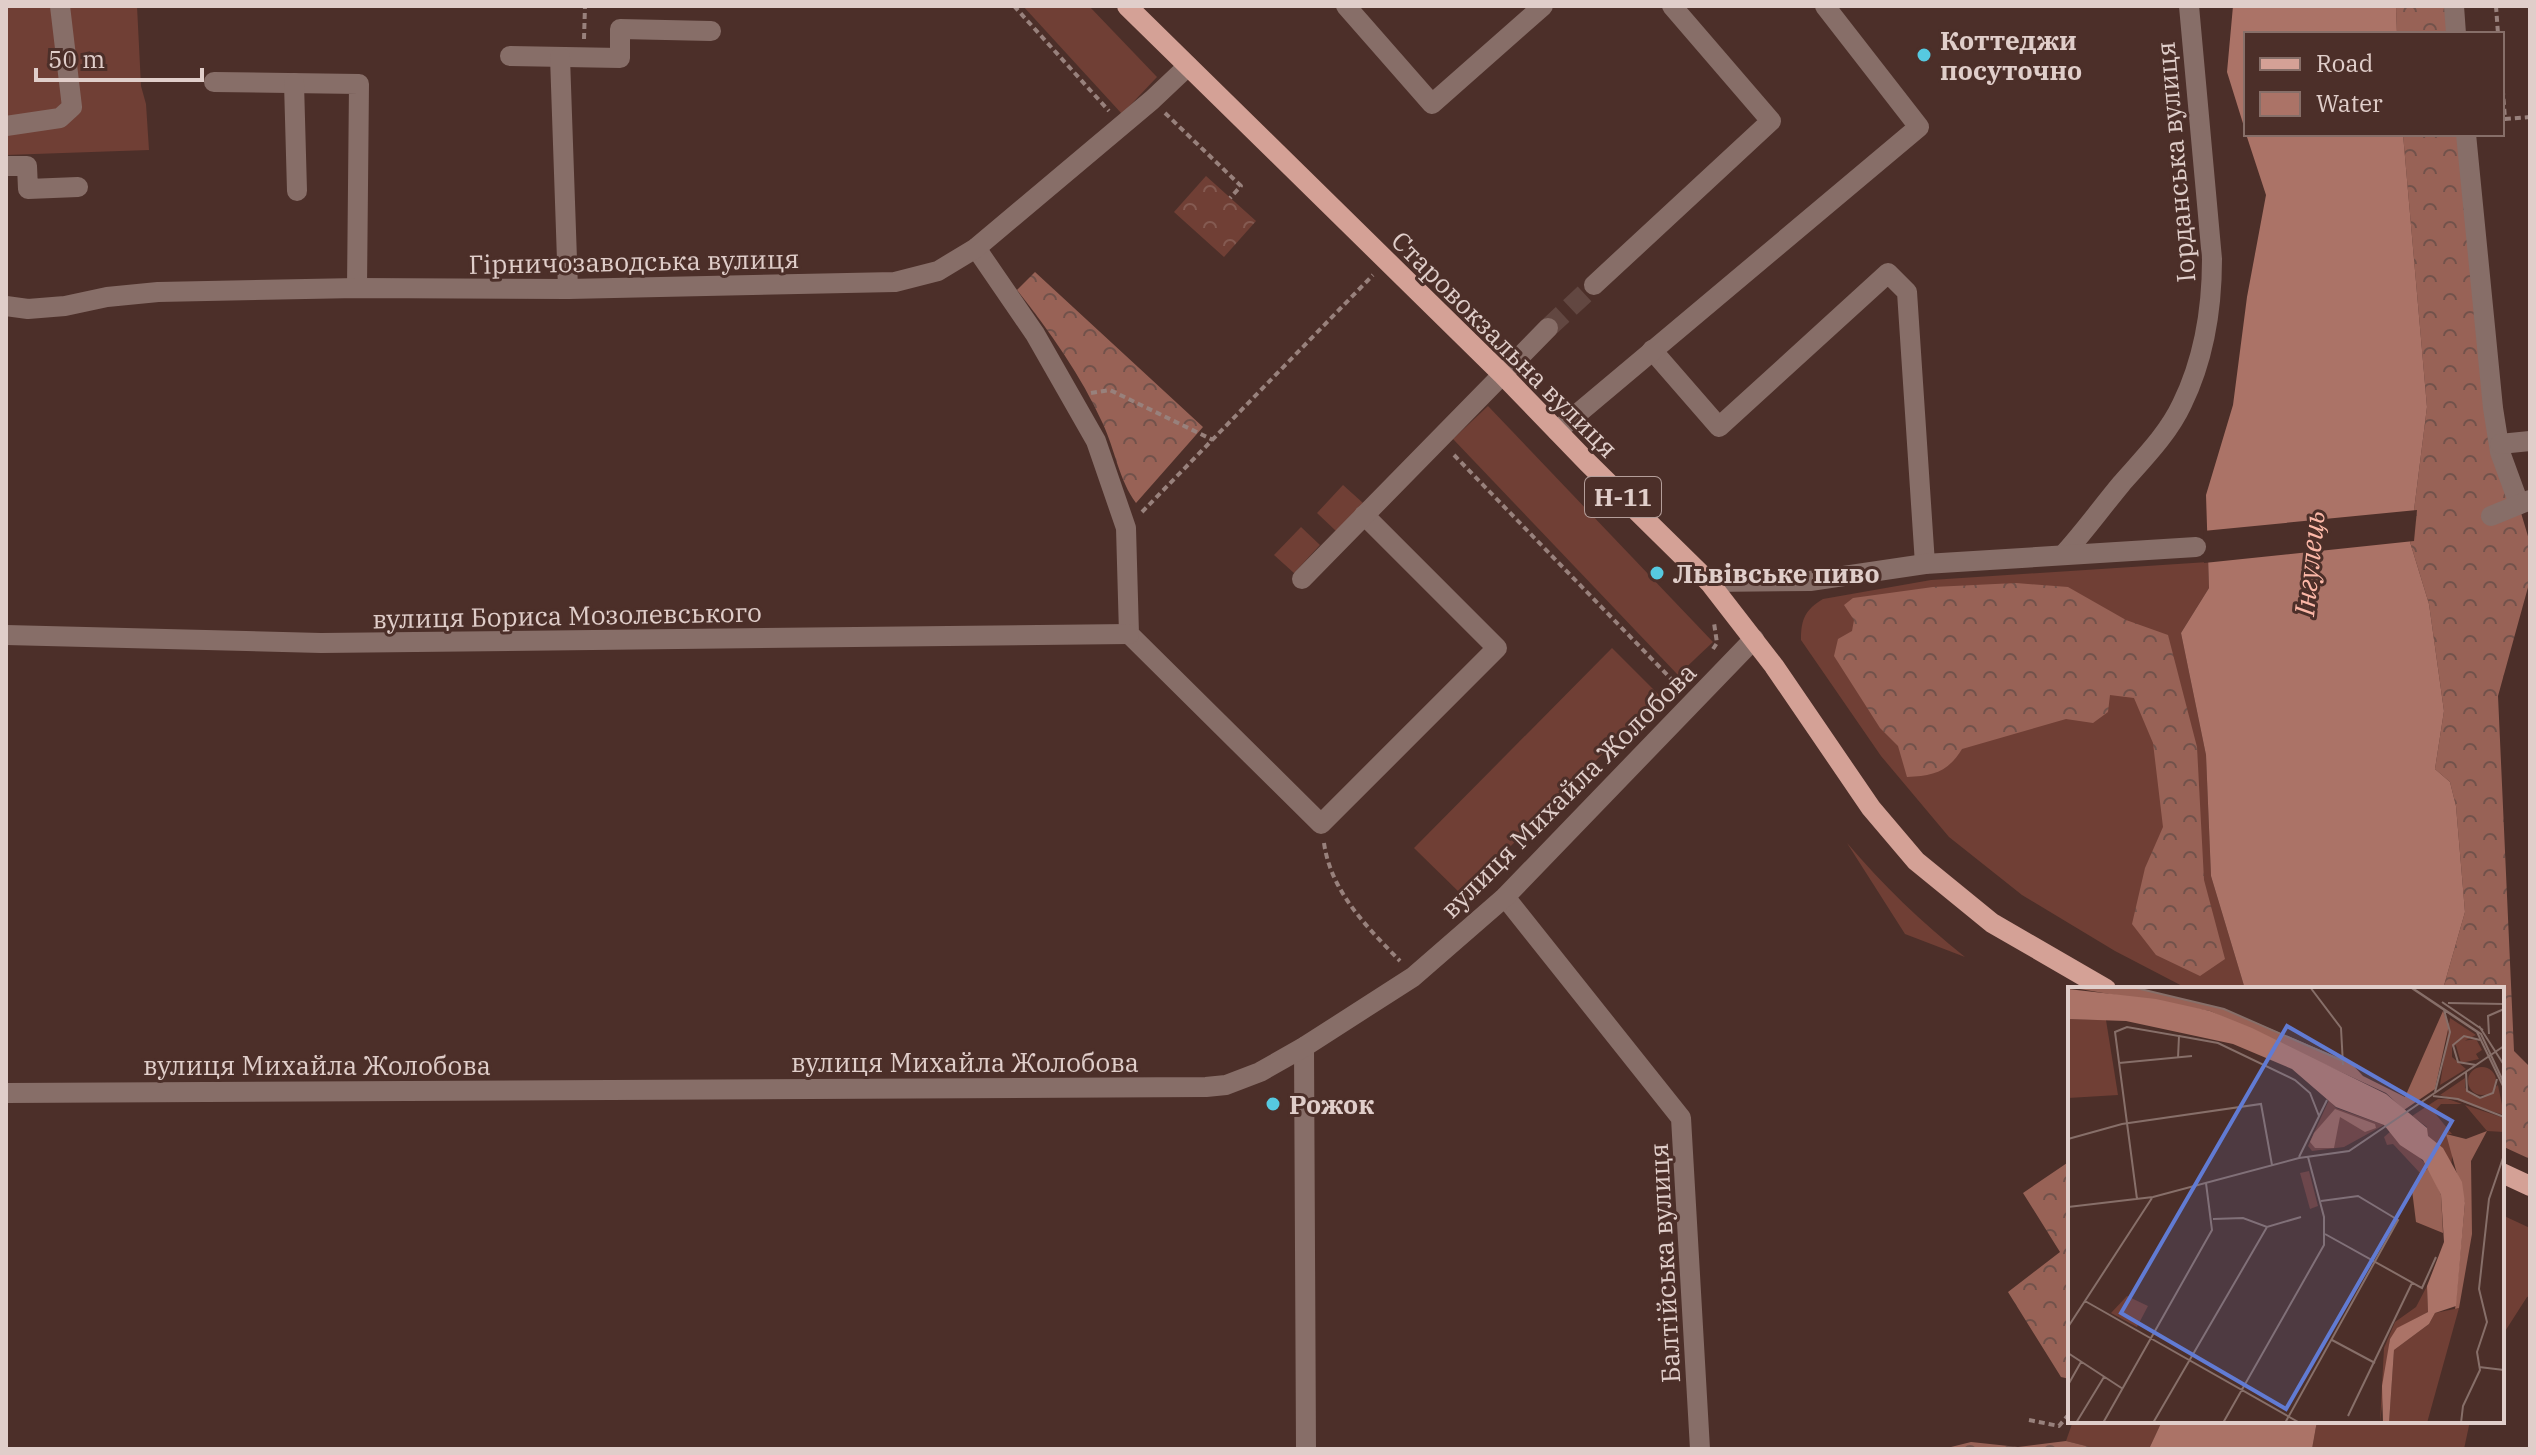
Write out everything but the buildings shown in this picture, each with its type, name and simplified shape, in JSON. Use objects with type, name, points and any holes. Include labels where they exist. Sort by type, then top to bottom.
[{"type":"main road","name":"Старовокзальна вулиця","points":[[1127,6],[1709,582],[1754,639],[1871,808],[1916,861],[1992,923],[2103,987]]},
{"type":"main road","points":[[2504,1174],[2530,1186]]},
{"type":"street","points":[[6,126],[60,118],[72,107],[60,6]]},
{"type":"street","points":[[1346,6],[1432,104],[1543,6]]},
{"type":"street","points":[[1594,285],[1771,121],[1672,6]]},
{"type":"street","points":[[1557,431],[1919,127],[1825,6]]},
{"type":"street","name":"Іорданська вулиця","points":[[2063,555],[2160,439],[2186,396],[2203,341],[2212,295],[2212,259],[2189,6]]},
{"type":"street","points":[[2454,6],[2456,32]]},
{"type":"street","points":[[510,56],[620,58],[620,29],[711,31]]},
{"type":"street","points":[[560,57],[568,289]]},
{"type":"street","name":"Гірничозаводська вулиця","points":[[6,306],[28,309],[65,306],[107,297],[158,292],[357,288],[568,289],[895,282],[938,271],[976,248],[1188,66]]},
{"type":"street","points":[[214,82],[359,84],[357,288]]},
{"type":"street","points":[[294,83],[297,191]]},
{"type":"street","points":[[2466,136],[2493,408],[2503,462],[2524,502],[2491,516]]},
{"type":"street","points":[[6,166],[27,166],[28,189],[78,187]]},
{"type":"street","points":[[976,248],[1035,334],[1096,441],[1126,528],[1129,634],[1321,824],[1497,648],[1364,515]]},
{"type":"street","points":[[1652,350],[1719,427],[1888,273],[1907,292],[1925,564]]},
{"type":"street","points":[[1302,579],[1548,328]]},
{"type":"street","points":[[2500,444],[2530,441]]},
{"type":"street","points":[[1709,582],[1810,581],[1925,564],[2196,547]]},
{"type":"street","name":"вулиця Бориса Мозолевського","points":[[6,635],[337,643],[1129,634]]},
{"type":"street","name":"вулиця Михайла Жолобова","points":[[6,1093],[1206,1087],[1245,1079],[1304,1047],[1413,977],[1505,897],[1754,639]]},
{"type":"street","name":"Балтійська вулиця","points":[[1505,897],[1681,1118],[1700,1448]]},
{"type":"street","points":[[1304,1047],[1306,1449]]},
{"type":"path","points":[[584,57],[585,6]]},
{"type":"path","points":[[1014,6],[1122,125]]},
{"type":"path","points":[[2496,6],[2498,32]]},
{"type":"path","points":[[1152,100],[1241,186],[1230,198]]},
{"type":"path","points":[[2504,106],[2505,119],[2530,117]]},
{"type":"path","points":[[1126,528],[1386,262]]},
{"type":"path","points":[[1070,396],[1110,390],[1213,440]]},
{"type":"path","points":[[1438,439],[1692,701]]},
{"type":"path","points":[[1321,824],[1325,853],[1345,899],[1366,927],[1413,977]]},
{"type":"path","points":[[2029,1420],[2059,1426],[2068,1415]]},
{"type":"green space","points":[[6,6],[137,6],[141,86],[146,104],[149,150],[6,155]]},
{"type":"green space","points":[[1023,6],[1089,6],[1157,77],[1122,114]]},
{"type":"green space","points":[[2396,6],[2454,6],[2456,32],[2397,32]]},
{"type":"green space","points":[[2403,136],[2466,136],[2513,486],[2530,543],[2530,580],[2498,696],[2514,1051],[2530,1067],[2530,1159],[2504,1147],[2504,987],[2444,987],[2465,912],[2456,806],[2450,782],[2435,769],[2444,711],[2429,604],[2410,542],[2427,407]]},
{"type":"green space","points":[[1206,176],[1256,221],[1224,257],[1174,212]]},
{"type":"green space","points":[[1035,272],[1203,427],[1136,503],[1125,485],[1107,434],[1085,388],[1017,290]]},
{"type":"green space","points":[[1488,406],[1713,642],[1678,675],[1453,439]]},
{"type":"green space","points":[[1343,485],[1363,503],[1336,531],[1317,513]]},
{"type":"green space","points":[[1301,527],[1320,545],[1294,573],[1274,555]]},
{"type":"green space","points":[[2208,562],[2209,588],[2181,633],[2206,755],[2211,876],[2244,987],[2184,987],[2115,951],[2022,895],[1949,837],[1881,756],[1801,640],[1802,626],[1812,607],[1823,599],[1931,580]]},
{"type":"green space","points":[[2016,583],[2068,587],[2126,620],[2168,635],[2197,747],[2204,880],[2225,959],[2200,976],[2156,955],[2132,924],[2145,868],[2163,827],[2153,743],[2134,698],[2110,695],[2108,712],[2093,723],[2066,719],[1962,749],[1945,768],[1907,777],[1898,746],[1880,728],[1834,656],[1838,639],[1852,631],[1854,620],[1844,605],[1853,598],[1933,587]]},
{"type":"green space","points":[[1612,648],[1660,696],[1462,895],[1414,848]]},
{"type":"green space","points":[[1847,843],[1903,903],[1965,957],[1905,934]]},
{"type":"green space","points":[[2068,1162],[2068,1379],[2061,1377],[2008,1292],[2060,1252],[2023,1193]]},
{"type":"green space","points":[[2504,1216],[2530,1228],[2530,1296],[2504,1333]]},
{"type":"green space","points":[[2072,1423],[2161,1423],[2149,1449],[2098,1449],[2066,1441]]},
{"type":"green space","points":[[2317,1423],[2470,1423],[2464,1449],[2312,1449]]},
{"type":"green space","points":[[2066,1441],[2098,1449],[1943,1449],[1971,1442],[2018,1447]]},
{"type":"water","points":[[2233,6],[2396,6],[2397,32],[2244,32],[2244,127],[2227,72]]},
{"type":"water","name":"Інгулець","points":[[2247,136],[2403,136],[2427,407],[2410,542],[2429,604],[2444,711],[2435,769],[2450,782],[2456,806],[2465,912],[2444,987],[2244,987],[2211,876],[2206,755],[2181,633],[2209,588],[2206,495],[2233,405],[2247,297],[2266,195]]},
{"type":"water","points":[[2161,1423],[2317,1423],[2312,1449],[2149,1449]]},
{"type":"pier","points":[[2417,510],[2414,541],[2204,563],[2203,531]]},
{"type":"tunnel","points":[[1548,328],[1594,285]]},
{"type":"place","name":"Коттеджи посуточно","points":[[1924,55]]},
{"type":"place","name":"Львівське пиво","points":[[1657,573]]},
{"type":"place","name":"Рожок","points":[[1273,1104]]}]
